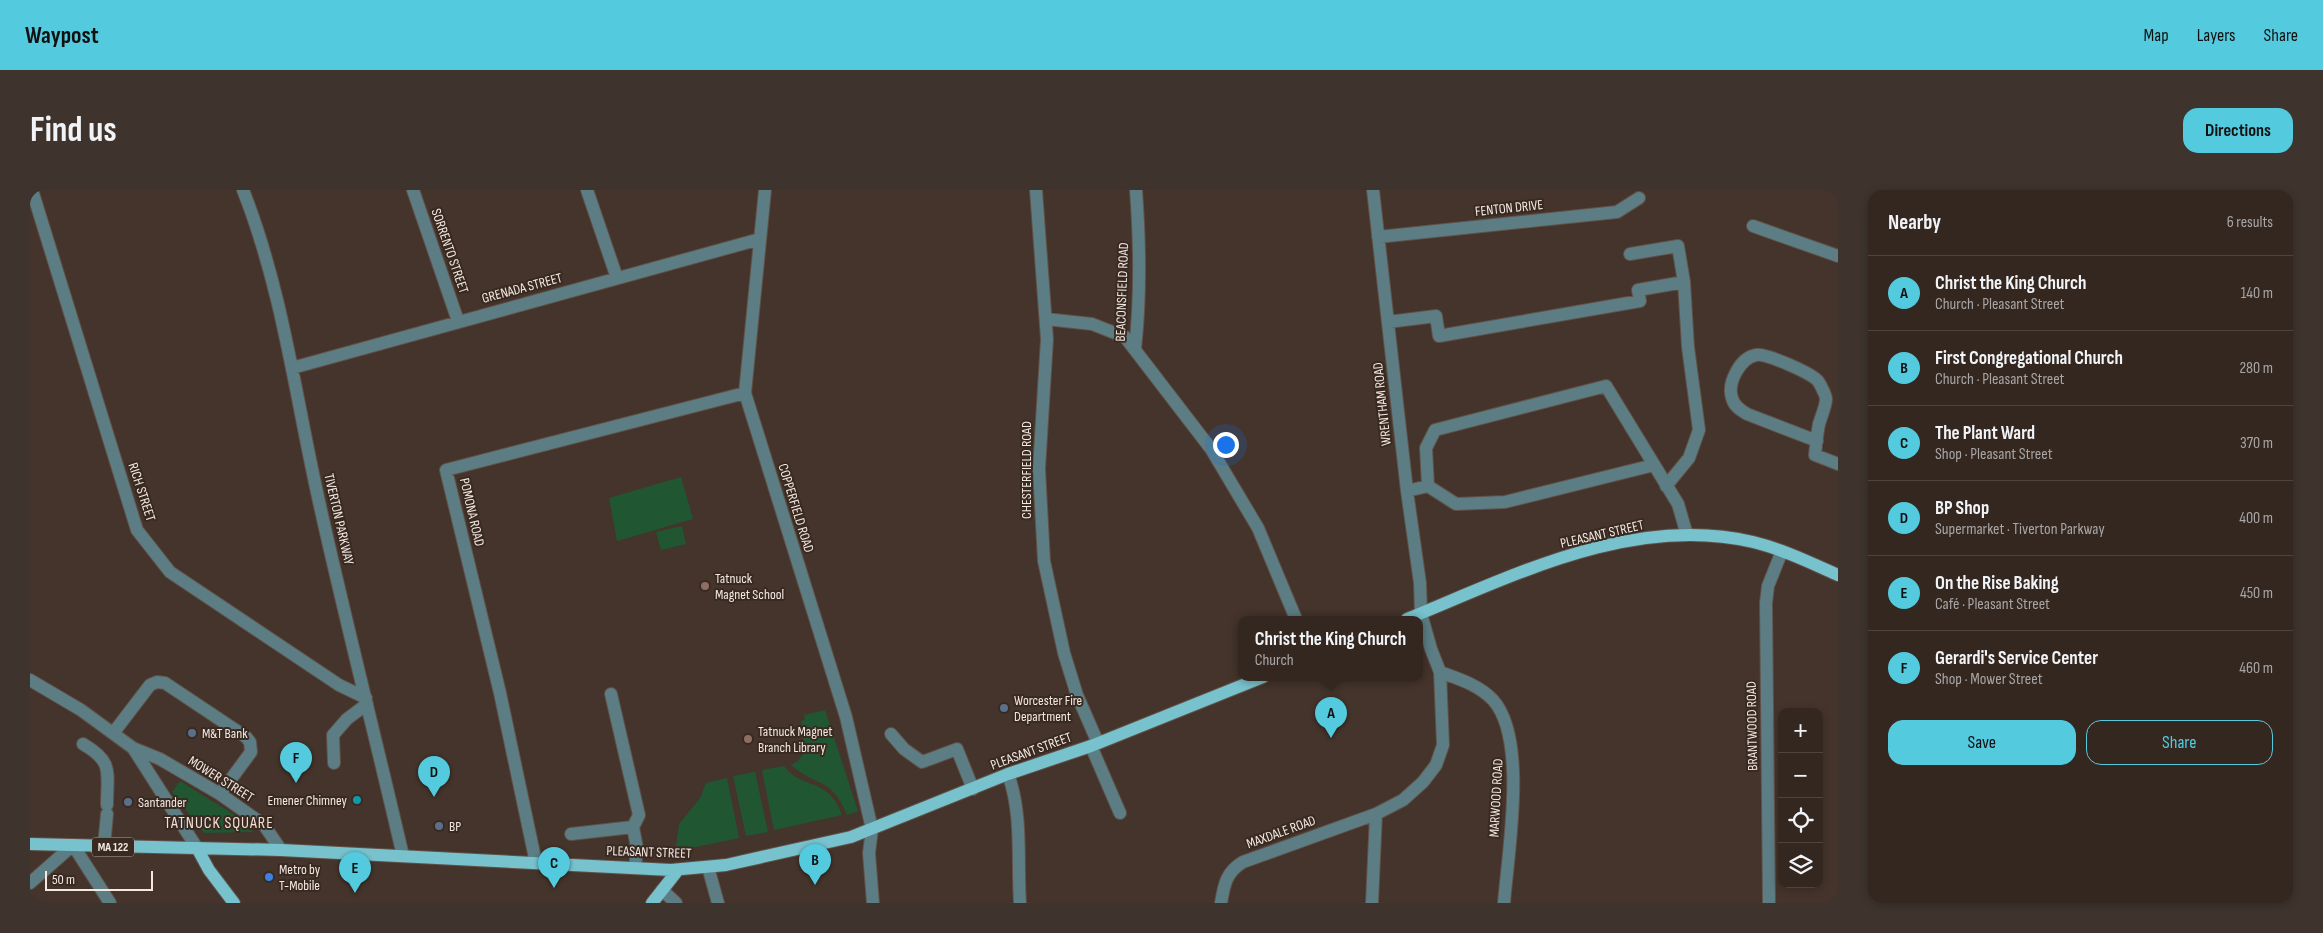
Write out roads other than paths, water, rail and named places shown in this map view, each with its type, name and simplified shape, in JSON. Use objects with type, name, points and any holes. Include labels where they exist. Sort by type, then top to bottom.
[{"type":"main road","name":"PLEASANT STREET","points":[[1416,616],[1569,556],[1629,540],[1686,535],[1732,538],[1782,551],[1838,575]]},
{"type":"main road","name":"PLEASANT STREET","points":[[30,844],[281,850],[678,870],[708,867],[840,840],[1008,774],[1094,744],[1253,681]]},
{"type":"main road","points":[[197,848],[209,870],[234,903]]},
{"type":"main road","points":[[652,903],[678,870]]},
{"type":"street","name":"RICH STREET","points":[[32,190],[137,530],[170,572],[339,685],[367,701]]},
{"type":"street","name":"TIVERTON PARKWAY","points":[[242,190],[270,272],[320,505],[403,856]]},
{"type":"street","name":"SORRENTO STREET","points":[[413,190],[458,321]]},
{"type":"street","points":[[587,190],[617,278]]},
{"type":"street","name":"COPPERFIELD ROAD","points":[[765,190],[745,393],[846,717],[872,829],[869,853],[873,903]]},
{"type":"street","name":"CHESTERFIELD ROAD","points":[[1036,190],[1047,338],[1039,469],[1044,561],[1064,654],[1094,744],[1120,812]]},
{"type":"street","name":"BEACONSFIELD ROAD","points":[[1136,190],[1141,250],[1140,302],[1135,349],[1212,449],[1258,528],[1295,616]]},
{"type":"street","name":"WRENTHAM ROAD","points":[[1373,190],[1407,491],[1420,583],[1421,614]]},
{"type":"street","name":"FENTON DRIVE","points":[[1378,237],[1617,212],[1639,198]]},
{"type":"street","points":[[1753,226],[1838,256]]},
{"type":"street","name":"GRENADA STREET","points":[[292,368],[760,239]]},
{"type":"street","points":[[1630,254],[1678,246],[1684,282],[1688,347],[1699,430],[1689,458],[1666,486]]},
{"type":"street","points":[[1388,322],[1436,316],[1439,336],[1640,301],[1638,290],[1684,282]]},
{"type":"street","points":[[1046,319],[1092,324],[1125,336],[1135,349]]},
{"type":"street","points":[[1817,441],[1747,414],[1737,408],[1732,400],[1731,392],[1739,366],[1746,359],[1756,355],[1766,355],[1818,381],[1826,398],[1815,455],[1838,464]]},
{"type":"street","points":[[1428,486],[1426,448],[1435,430],[1606,386],[1678,504],[1686,535]]},
{"type":"street","name":"POMONA ROAD","points":[[536,863],[500,693],[446,470],[745,393]]},
{"type":"street","points":[[1407,491],[1428,486],[1456,504],[1505,502],[1654,465]]},
{"type":"street","name":"BRANTWOOD ROAD","points":[[1769,903],[1766,603],[1768,586],[1782,551]]},
{"type":"street","name":"WRENTHAM ROAD","points":[[1423,621],[1440,672]]},
{"type":"street","name":"MAXDALE ROAD","points":[[1221,903],[1224,883],[1232,869],[1243,862],[1376,814],[1403,800],[1423,782],[1436,765],[1443,745],[1440,672]]},
{"type":"street","name":"MARWOOD ROAD","points":[[1440,672],[1479,688],[1494,701],[1504,716],[1510,736],[1513,753],[1513,786],[1504,903]]},
{"type":"street","name":"MOWER STREET","points":[[30,680],[114,732],[133,748],[197,848]]},
{"type":"street","points":[[114,732],[150,685],[157,682],[165,683],[246,737],[250,742],[251,752],[220,794]]},
{"type":"street","points":[[611,694],[639,815],[633,827],[637,848],[635,868]]},
{"type":"street","points":[[334,763],[334,735],[347,719],[367,701]]},
{"type":"street","points":[[891,734],[904,749],[922,762],[957,749],[973,788]]},
{"type":"street","points":[[82,744],[102,756],[106,763],[107,809],[104,846]]},
{"type":"street","name":"MOWER STREET","points":[[133,748],[160,759],[220,794],[264,825],[281,850]]},
{"type":"street","points":[[1008,774],[1015,792],[1020,903]]},
{"type":"street","points":[[1372,903],[1376,814]]},
{"type":"street","points":[[571,834],[633,827]]},
{"type":"street","points":[[30,883],[73,845],[110,903]]},
{"type":"street","points":[[708,867],[718,903]]},
{"type":"street","points":[[662,890],[676,903]]},
{"type":"place","name":"Tatnuck Magnet School","points":[[705,586]]},
{"type":"place","name":"Worcester Fire Department","points":[[1004,708]]},
{"type":"place","name":"M&T Bank","points":[[192,733]]},
{"type":"place","name":"Christ the King Church","points":[[1331,738]]},
{"type":"place","name":"Tatnuck Magnet Branch Library","points":[[748,739]]},
{"type":"place","name":"Gerardi's Service Center","points":[[296,783]]},
{"type":"place","name":"BP Shop","points":[[434,797]]},
{"type":"place","name":"Emener Chimney","points":[[357,800]]},
{"type":"place","name":"Santander","points":[[128,802]]},
{"type":"place","name":"BP","points":[[439,826]]},
{"type":"place","name":"Metro by T-Mobile","points":[[269,877]]},
{"type":"place","name":"First Congregational Church","points":[[815,885]]},
{"type":"place","name":"The Plant Ward","points":[[554,888]]},
{"type":"place","name":"On the Rise Baking","points":[[355,893]]},
{"type":"district","name":"TATNUCK SQUARE","points":[[219,823]]}]
